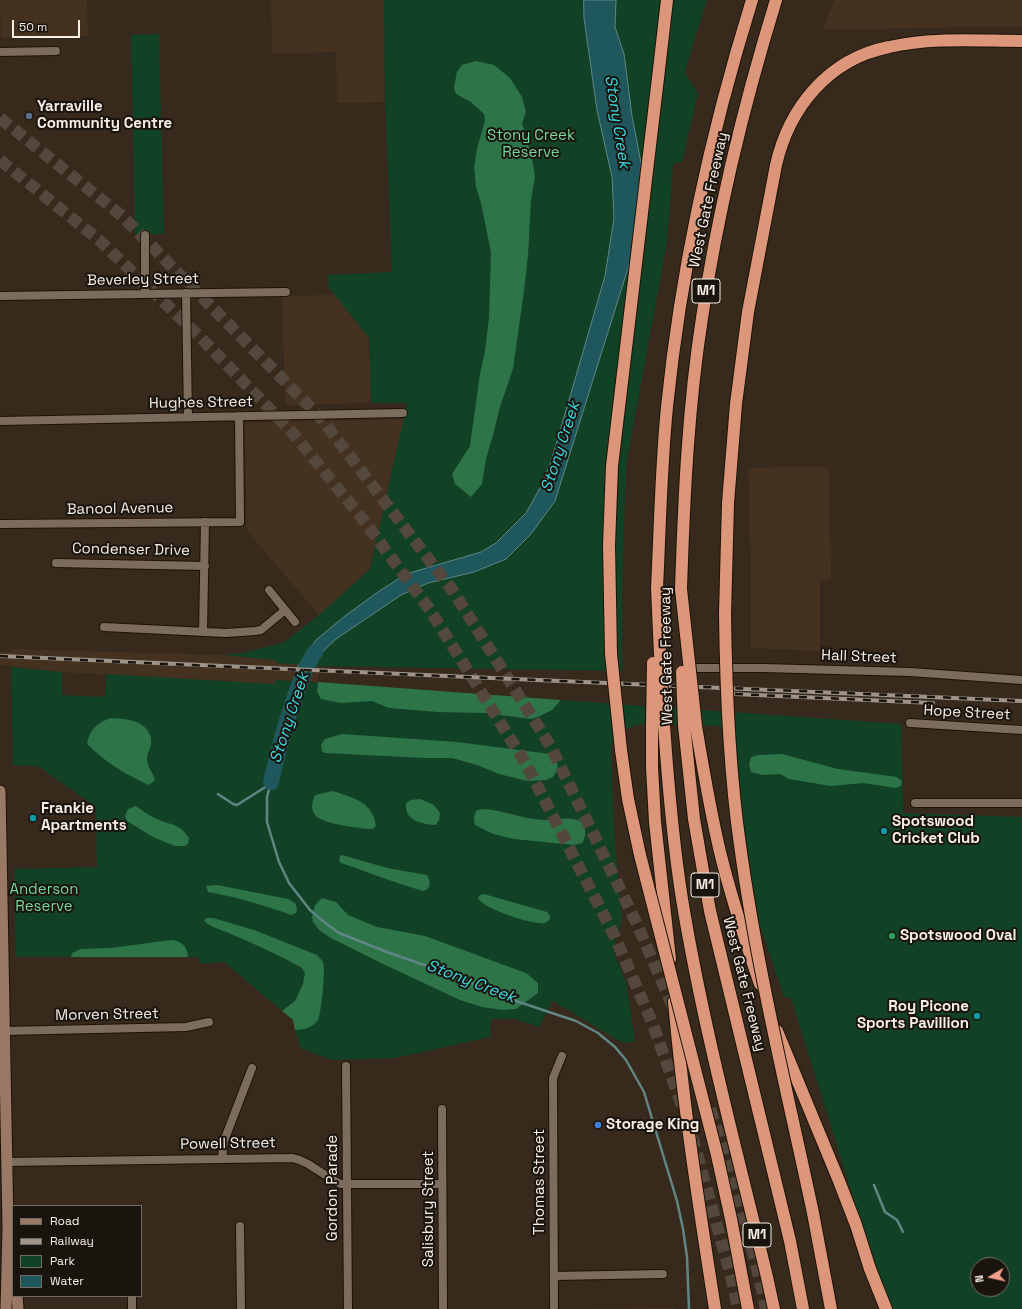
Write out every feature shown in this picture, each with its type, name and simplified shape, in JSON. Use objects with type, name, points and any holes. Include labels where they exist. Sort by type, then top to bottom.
[{"type":"highway","points":[[667,0],[612,466],[609,545],[611,654],[621,750],[628,799],[640,855],[717,1155],[748,1309]]},
{"type":"highway","name":"West Gate Freeway","points":[[752,0],[738,43],[712,140],[678,314],[665,431],[661,497],[657,588],[661,677],[658,724],[668,781],[678,866],[693,963],[774,1309]]},
{"type":"highway","name":"West Gate Freeway","points":[[776,0],[735,146],[718,228],[702,318],[688,433],[681,589],[690,725],[694,819],[710,911],[790,1241],[803,1309]]},
{"type":"highway","points":[[830,1308],[813,1213],[756,948],[740,846],[733,788],[728,725],[725,614],[728,503],[736,404],[748,312],[777,158],[782,142],[794,117],[808,96],[825,78],[843,66],[874,50],[893,46],[919,42],[1022,41]]},
{"type":"highway","points":[[658,724],[652,767],[655,822],[667,922],[676,1022],[701,1221],[715,1309]]},
{"type":"highway","points":[[690,725],[720,853],[741,927],[770,1013],[839,1181],[856,1225],[870,1269],[886,1309]]},
{"type":"highway","points":[[870,1269],[879,1309]]},
{"type":"main road","points":[[0,791],[4,1031],[3,1145],[7,1162],[8,1228],[6,1309]]},
{"type":"main road","points":[[8,1228],[12,1258]]},
{"type":"main road","points":[[17,1297],[18,1309]]},
{"type":"street","points":[[0,52],[56,50]]},
{"type":"street","points":[[145,234],[145,294]]},
{"type":"street","name":"Beverley Street","points":[[0,296],[286,292]]},
{"type":"street","points":[[186,293],[188,417]]},
{"type":"street","name":"Hughes Street","points":[[0,421],[403,413]]},
{"type":"street","name":"Banool Avenue","points":[[0,524],[240,522],[239,416]]},
{"type":"street","points":[[203,632],[205,522]]},
{"type":"street","name":"Condenser Drive","points":[[56,563],[205,566]]},
{"type":"street","points":[[269,590],[295,622]]},
{"type":"street","points":[[104,628],[226,633],[255,632],[261,630],[285,610]]},
{"type":"street","name":"Hall Street","points":[[696,668],[762,668],[910,672],[1022,680]]},
{"type":"street","name":"Hope Street","points":[[910,723],[1022,730]]},
{"type":"street","points":[[915,803],[1022,803]]},
{"type":"street","name":"Morven Street","points":[[4,1031],[186,1027],[197,1026],[209,1022]]},
{"type":"street","name":"Thomas Street","points":[[554,1309],[553,1078],[562,1056]]},
{"type":"street","name":"Gordon Parade","points":[[346,1066],[348,1309]]},
{"type":"street","points":[[222,1158],[224,1141],[252,1068]]},
{"type":"street","name":"Salisbury Street","points":[[442,1109],[443,1309]]},
{"type":"street","name":"Powell Street","points":[[7,1162],[286,1158],[296,1159],[334,1181],[347,1184],[442,1184]]},
{"type":"street","points":[[240,1226],[241,1309]]},
{"type":"street","points":[[554,1276],[663,1274]]},
{"type":"street","points":[[132,1297],[132,1309]]},
{"type":"shaded area","points":[[0,0],[87,0],[88,36],[1,37]]},
{"type":"shaded area","points":[[271,0],[384,0],[385,102],[337,103],[336,52],[272,54]]},
{"type":"shaded area","points":[[833,0],[1022,0],[1022,26],[823,30],[834,1]]},
{"type":"shaded area","points":[[335,295],[369,338],[371,403],[285,405],[282,296]]},
{"type":"shaded area","points":[[404,419],[370,569],[319,615],[247,531],[245,423]]},
{"type":"shaded area","points":[[824,466],[829,471],[831,579],[820,580],[820,651],[751,648],[751,572],[748,468]]},
{"type":"shaded area","points":[[12,649],[222,655],[277,660],[277,663],[319,666],[318,682],[276,680],[275,684],[62,672],[0,665],[0,652],[11,652]]},
{"type":"shaded area","points":[[674,1308],[674,1309],[564,1309]]},
{"type":"green space","name":"Stony Creek Reserve","points":[[384,0],[707,0],[685,73],[698,93],[682,162],[673,164],[667,242],[626,465],[622,594],[622,671],[319,666],[276,663],[276,660],[222,655],[244,653],[284,642],[319,615],[370,569],[407,403],[371,403],[369,338],[329,288],[328,275],[392,272],[385,102]]},
{"type":"green space","points":[[159,34],[164,234],[135,235],[131,35]]},
{"type":"green space","points":[[476,61],[494,65],[510,78],[522,97],[526,112],[522,123],[532,158],[535,177],[531,200],[528,255],[524,291],[513,369],[500,407],[486,459],[482,484],[471,497],[455,484],[452,474],[470,446],[489,318],[491,252],[481,203],[476,187],[474,167],[485,120],[484,114],[471,102],[458,95],[455,92],[454,87],[457,72],[462,65]]},
{"type":"green space","name":"Anderson Reserve","points":[[11,667],[62,672],[62,695],[105,697],[106,674],[275,684],[275,680],[901,724],[903,813],[1022,817],[1022,1309],[891,1309],[853,1197],[791,998],[784,997],[756,913],[723,732],[720,726],[641,724],[628,728],[620,733],[614,740],[611,747],[614,833],[622,919],[614,947],[616,958],[626,982],[635,1041],[627,1043],[621,1042],[553,1001],[539,1027],[515,1019],[491,1019],[490,1037],[395,1058],[332,1060],[300,1048],[293,1020],[224,962],[201,964],[198,957],[16,957],[14,869],[97,867],[96,807],[38,766],[13,765]]},
{"type":"green space","points":[[318,682],[561,700],[552,710],[531,719],[485,713],[438,712],[389,708],[372,701],[341,703],[321,699],[317,692]]},
{"type":"green space","points":[[111,718],[126,719],[136,722],[145,727],[148,731],[151,737],[151,742],[147,760],[155,780],[149,785],[116,768],[87,744],[88,739],[95,727]]},
{"type":"green space","points":[[342,734],[457,742],[550,754],[557,762],[558,769],[553,777],[546,780],[527,781],[499,774],[477,765],[452,758],[325,753],[322,751],[321,745],[325,739]]},
{"type":"green space","points":[[782,754],[838,769],[897,777],[902,781],[901,786],[896,788],[863,783],[831,786],[789,779],[780,774],[762,775],[751,772],[749,765],[751,757],[759,755]]},
{"type":"green space","points":[[333,791],[354,799],[366,806],[374,817],[376,825],[373,829],[334,824],[316,816],[312,808],[315,795]]},
{"type":"green space","points":[[420,799],[434,805],[440,813],[439,820],[436,825],[425,824],[411,818],[408,814],[406,803],[411,800]]},
{"type":"green space","points":[[136,806],[152,817],[182,829],[189,838],[188,844],[185,846],[175,846],[153,837],[127,821],[125,816],[128,809]]},
{"type":"green space","points":[[485,809],[538,820],[578,820],[583,822],[585,838],[582,843],[574,845],[514,839],[493,834],[475,825],[474,816],[477,810]]},
{"type":"green space","points":[[342,855],[387,868],[427,875],[430,882],[429,887],[423,891],[341,863],[339,861],[340,856]]},
{"type":"green space","points":[[217,885],[288,899],[295,903],[297,909],[296,913],[291,915],[229,896],[208,892],[206,886]]},
{"type":"green space","points":[[484,894],[547,912],[550,919],[545,923],[539,923],[520,919],[498,911],[489,907],[478,898],[480,895]]},
{"type":"green space","points":[[322,898],[336,902],[348,915],[377,927],[425,936],[526,973],[538,983],[538,993],[516,1009],[503,1010],[482,1007],[460,1000],[381,963],[331,938],[319,930],[313,922],[312,917],[315,905]]},
{"type":"green space","points":[[207,918],[213,918],[254,930],[317,955],[322,960],[324,966],[323,991],[318,1020],[314,1025],[308,1028],[295,1030],[293,1020],[282,1011],[295,1001],[303,984],[305,973],[302,968],[258,946],[211,926],[204,920]]},
{"type":"green space","points":[[171,940],[181,943],[185,947],[188,957],[71,957],[72,953],[81,949],[111,948]]},
{"type":"water","name":"Stony Creek","points":[[584,0],[616,0],[615,27],[624,54],[632,116],[646,189],[634,249],[555,501],[531,534],[506,559],[474,572],[428,583],[401,595],[336,639],[320,654],[312,670],[296,669],[316,640],[345,616],[406,574],[481,552],[496,543],[526,513],[540,488],[551,462],[605,276],[614,218],[612,177],[597,110],[584,18]]},
{"type":"waterway","name":"Stony Creek","points":[[271,782],[278,752],[295,695],[305,670],[315,652]]},
{"type":"waterway","points":[[218,794],[237,805],[267,786],[270,782]]},
{"type":"waterway","name":"Stony Creek","points":[[271,782],[267,797],[267,822],[279,862],[289,883],[310,910],[324,922],[339,933],[387,952],[447,973],[510,999],[576,1021],[598,1033],[615,1047],[626,1060],[644,1092],[677,1201],[687,1257],[689,1309]]},
{"type":"waterway","points":[[874,1185],[885,1212],[897,1220],[903,1232]]},
{"type":"tunnel","points":[[0,118],[122,216],[320,417],[453,591],[551,747],[637,924],[675,1012]]},
{"type":"tunnel","points":[[0,160],[99,240],[200,337],[292,432],[361,517],[430,610],[526,764],[615,937],[652,1022],[683,1109]]},
{"type":"tunnel","points":[[710,1109],[741,1208],[766,1309]]},
{"type":"tunnel","points":[[692,1136],[731,1276],[738,1309]]},
{"type":"railway","points":[[0,656],[1022,701]]},
{"type":"railway","points":[[735,694],[933,703]]},
{"type":"place","name":"Yarraville Community Centre","points":[[29,116]]},
{"type":"place","name":"Frankie Apartments","points":[[33,818]]},
{"type":"place","name":"Spotswood Cricket Club","points":[[884,831]]},
{"type":"place","name":"Spotswood Oval","points":[[892,936]]},
{"type":"place","name":"Roy Picone Sports Pavillion","points":[[977,1016]]},
{"type":"place","name":"Storage King","points":[[598,1125]]}]
